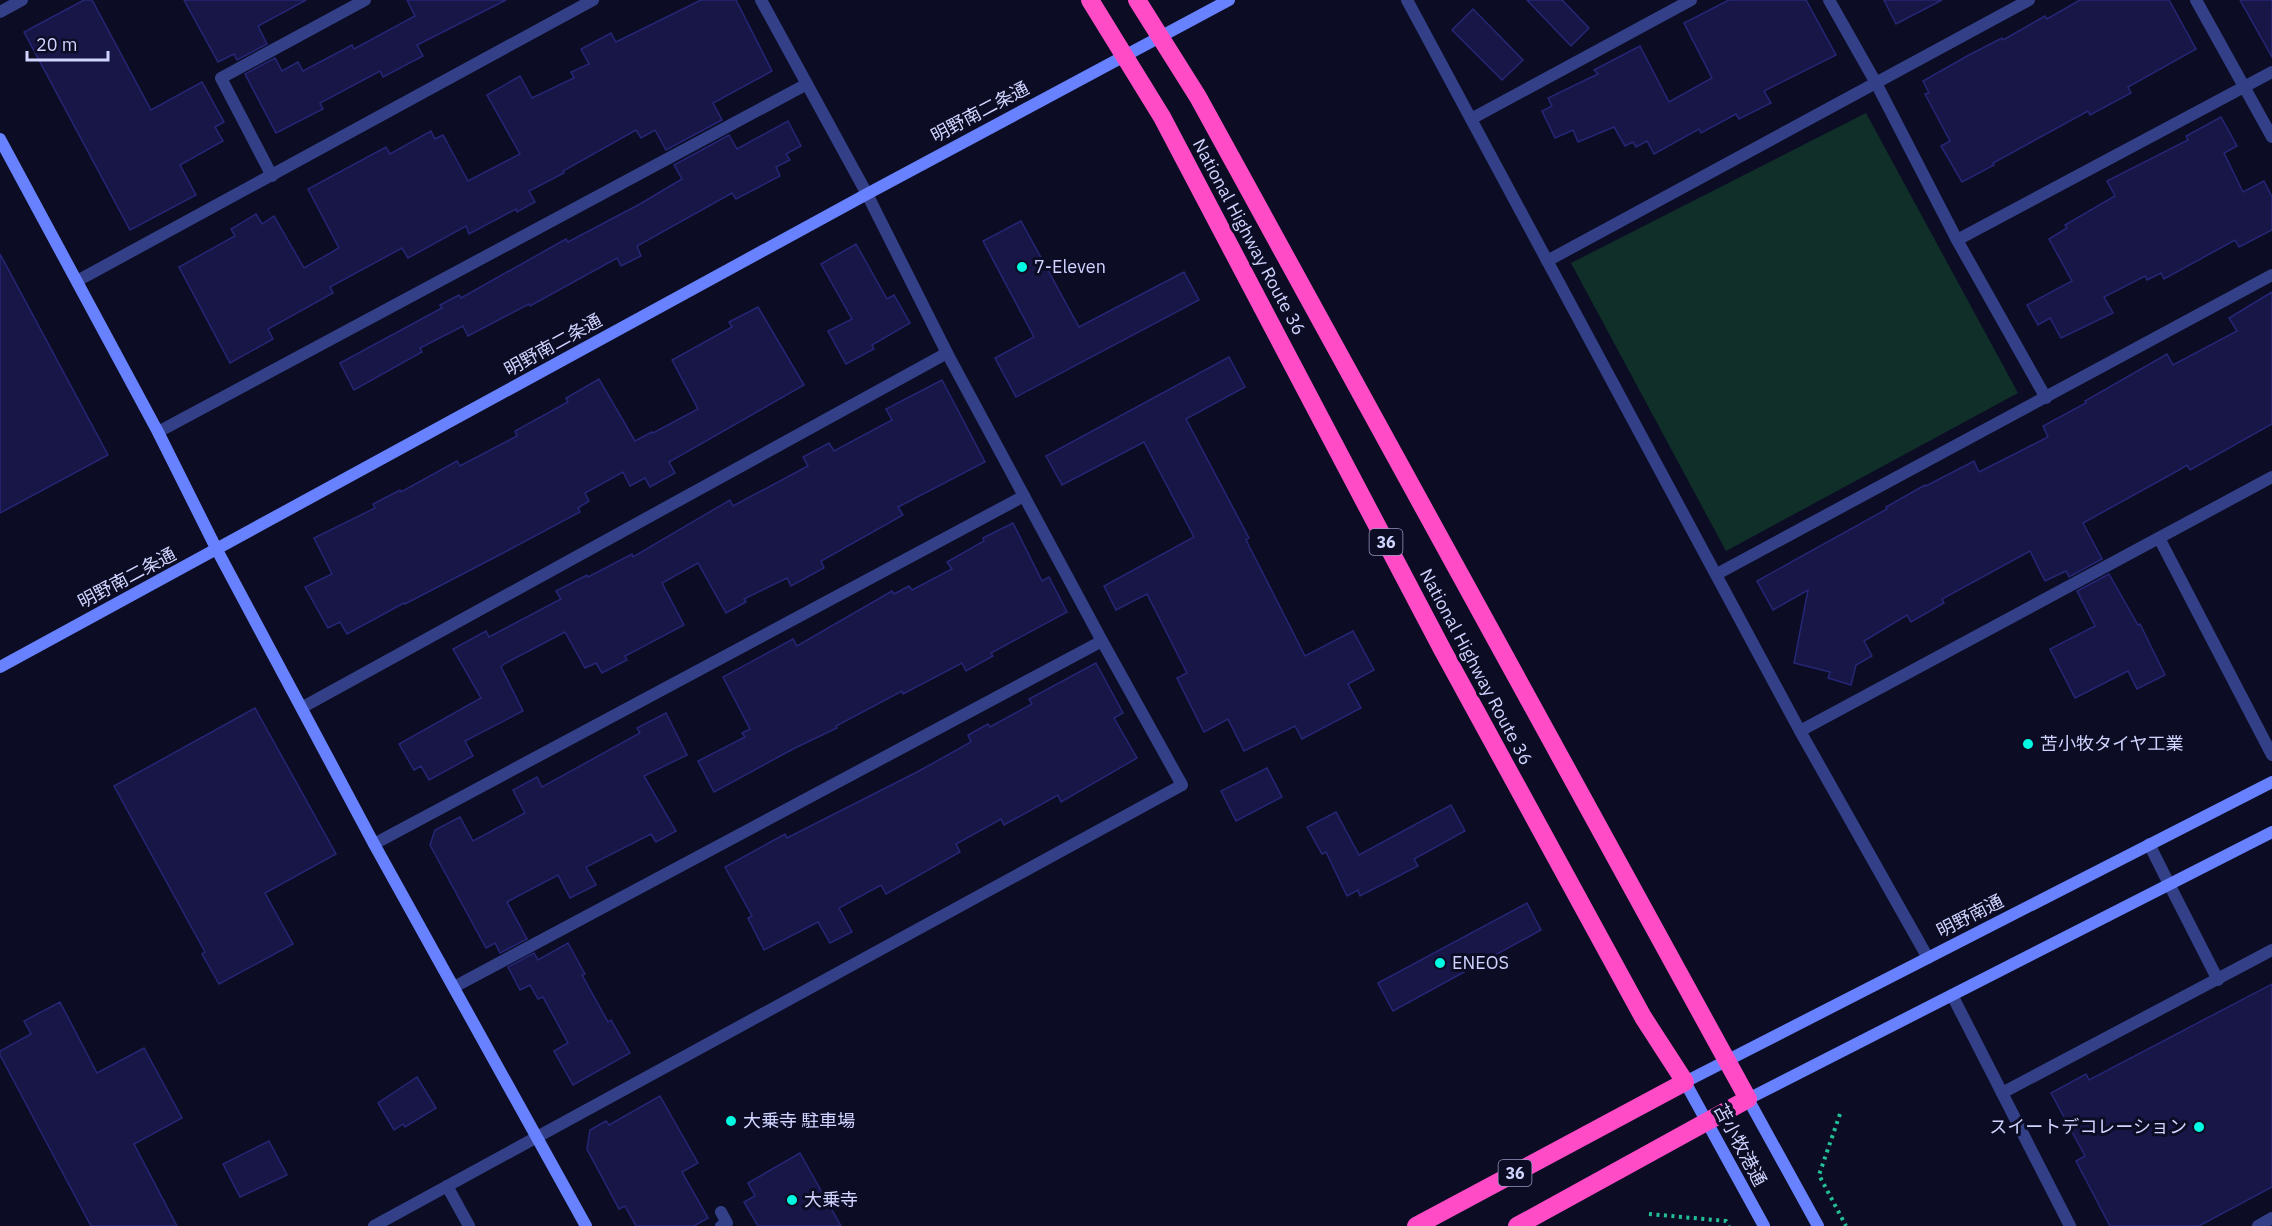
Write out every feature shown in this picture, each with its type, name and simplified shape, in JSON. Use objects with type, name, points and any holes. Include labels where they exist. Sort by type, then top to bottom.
[{"type":"highway","name":"National Highway Route 36","points":[[1090,0],[1169,131],[1448,659],[1643,1017],[1685,1082]]},
{"type":"highway","name":"National Highway Route 36","points":[[1137,0],[1198,97],[1748,1099]]},
{"type":"highway","name":"36","points":[[1416,1226],[1685,1082]]},
{"type":"highway","points":[[1516,1226],[1748,1099]]},
{"type":"street","points":[[0,12],[22,0]]},
{"type":"street","points":[[272,176],[221,78],[365,0]]},
{"type":"street","points":[[77,281],[593,0]]},
{"type":"street","points":[[374,1226],[1182,785],[947,353],[867,194],[761,0]]},
{"type":"street","name":"明野南二条通","points":[[0,667],[867,194],[1229,0]]},
{"type":"street","points":[[1407,0],[1800,731],[1928,958]]},
{"type":"street","points":[[1471,119],[1691,0]]},
{"type":"street","points":[[1829,0],[1957,240],[2046,398]]},
{"type":"street","points":[[1547,261],[2029,0]]},
{"type":"street","points":[[2196,0],[2272,137]]},
{"type":"street","points":[[1957,240],[2272,72]]},
{"type":"street","points":[[159,432],[807,84]]},
{"type":"street","points":[[0,139],[159,432],[217,550],[303,707],[374,844],[586,1226]]},
{"type":"street","points":[[1717,574],[2272,275]]},
{"type":"street","points":[[303,707],[947,353]]},
{"type":"street","points":[[1800,731],[2272,477]]},
{"type":"street","points":[[374,844],[1024,496]]},
{"type":"street","points":[[2159,538],[2272,755]]},
{"type":"street","points":[[454,987],[1102,641]]},
{"type":"street","name":"明野南通","points":[[1685,1082],[2272,782]]},
{"type":"street","points":[[1748,1099],[2272,832]]},
{"type":"street","points":[[2149,844],[2218,980]]},
{"type":"street","points":[[2002,1092],[2272,950]]},
{"type":"street","points":[[1952,995],[2070,1226]]},
{"type":"street","name":"苫小牧港通","points":[[1685,1082],[1764,1226]]},
{"type":"street","name":"苫小牧港通","points":[[1748,1099],[1818,1226]]},
{"type":"street","points":[[447,1186],[469,1226]]},
{"type":"street","points":[[721,1212],[727,1223],[721,1226]]},
{"type":"street","points":[[2258,1226],[2272,1218]]},
{"type":"path","points":[[1840,1114],[1819,1175],[1846,1226]]},
{"type":"path","points":[[1649,1214],[1726,1221],[1729,1226]]},
{"type":"green space","points":[[1866,113],[2018,393],[1726,551],[1571,263]]},
{"type":"building","points":[[84,0],[92,0],[151,110],[202,82],[224,122],[215,127],[223,141],[180,165],[196,195],[130,230],[24,32]]},
{"type":"building","points":[[184,0],[306,0],[258,26],[267,44],[237,60],[234,54],[218,62]]},
{"type":"building","points":[[407,0],[506,0],[417,45],[423,56],[383,77],[380,71],[320,103],[323,109],[276,133],[245,74],[275,58],[282,71],[298,62],[303,71],[352,45],[354,49],[415,16]]},
{"type":"building","points":[[701,0],[736,0],[772,71],[713,103],[722,120],[666,150],[655,130],[641,138],[636,130],[529,191],[535,202],[517,212],[516,209],[469,234],[466,226],[408,258],[402,248],[330,287],[333,293],[268,329],[273,339],[230,363],[179,267],[235,236],[231,229],[256,214],[262,224],[274,216],[304,268],[339,248],[308,189],[386,147],[390,154],[431,131],[435,139],[443,135],[468,181],[520,154],[487,95],[520,76],[532,98],[574,78],[571,72],[589,64],[581,49],[611,33],[616,42]]},
{"type":"building","points":[[1527,0],[1562,0],[1589,28],[1571,46]]},
{"type":"building","points":[[1729,0],[1806,0],[1836,55],[1764,91],[1771,103],[1739,119],[1736,114],[1701,133],[1699,129],[1654,154],[1647,141],[1636,147],[1633,142],[1625,146],[1614,127],[1578,142],[1573,130],[1555,138],[1542,111],[1552,106],[1548,98],[1598,74],[1594,70],[1640,46],[1669,102],[1712,78],[1684,23]]},
{"type":"building","points":[[1884,0],[1942,0],[1896,24]]},
{"type":"building","points":[[2080,0],[2169,0],[2196,49],[2128,87],[2131,93],[2090,115],[2088,111],[1962,182],[1941,146],[1950,141],[1925,94],[1929,93],[1923,81],[1969,55],[2002,38],[2003,40],[2045,16],[2047,19]]},
{"type":"building","points":[[2240,0],[2272,0],[2272,57]]},
{"type":"building","points":[[1473,9],[1523,60],[1502,80],[1452,30]]},
{"type":"building","points":[[2221,117],[2237,146],[2224,153],[2243,192],[2264,181],[2272,197],[2272,230],[2239,247],[2235,240],[2164,279],[2161,273],[2147,280],[2145,276],[2104,297],[2113,313],[2061,338],[2050,318],[2038,325],[2027,305],[2072,281],[2049,239],[2067,228],[2065,225],[2115,196],[2107,181],[2188,140],[2186,136]]},
{"type":"building","points":[[788,121],[801,146],[786,154],[790,160],[776,167],[780,176],[736,199],[732,193],[637,246],[641,256],[621,266],[617,258],[530,306],[529,304],[468,336],[463,326],[420,348],[422,352],[354,390],[340,363],[442,308],[440,305],[459,295],[461,298],[566,239],[568,242],[640,204],[682,179],[674,165],[729,135],[737,149]]},
{"type":"building","points":[[1021,221],[1079,327],[1184,272],[1199,300],[1016,397],[995,358],[1034,337],[983,241]]},
{"type":"building","points":[[856,244],[887,299],[894,295],[910,323],[872,345],[874,349],[846,364],[828,331],[852,319],[821,264]]},
{"type":"building","points":[[0,254],[108,455],[0,513]]},
{"type":"building","points":[[2272,292],[2272,424],[2190,470],[2187,465],[2083,523],[2102,559],[2069,577],[2066,571],[2045,581],[2030,551],[1942,599],[1944,603],[1911,622],[1907,615],[1864,641],[1872,656],[1856,665],[1851,685],[1828,678],[1830,672],[1794,663],[1808,590],[1773,610],[1757,581],[1887,509],[1886,507],[1925,485],[1974,461],[1979,472],[2048,437],[2043,426],[2167,354],[2173,365],[2237,331],[2229,318]]},
{"type":"building","points":[[758,307],[804,385],[669,462],[675,473],[650,487],[645,478],[630,486],[623,472],[585,493],[589,501],[578,508],[580,512],[505,552],[347,634],[340,622],[328,628],[305,587],[332,574],[314,538],[375,508],[373,504],[400,490],[401,492],[457,461],[460,466],[517,436],[515,431],[568,402],[566,398],[599,379],[635,441],[653,433],[698,409],[672,360],[732,327],[729,322]]},
{"type":"building","points":[[1229,357],[1245,387],[1186,419],[1249,538],[1246,540],[1305,656],[1353,631],[1374,670],[1348,684],[1361,708],[1302,739],[1295,726],[1244,751],[1228,719],[1204,732],[1177,678],[1187,673],[1147,594],[1116,610],[1104,586],[1194,537],[1144,442],[1062,485],[1046,456]]},
{"type":"building","points":[[942,380],[985,462],[898,507],[903,515],[821,561],[824,568],[791,586],[787,578],[744,599],[746,602],[726,613],[698,563],[662,583],[684,625],[625,656],[627,660],[602,673],[596,663],[585,668],[565,632],[504,664],[501,667],[523,711],[465,741],[473,756],[429,780],[421,766],[414,770],[399,744],[481,698],[453,649],[486,631],[489,637],[561,599],[556,591],[632,554],[633,557],[730,500],[733,506],[808,466],[803,457],[829,443],[834,451],[892,420],[886,409]]},
{"type":"building","points":[[1013,523],[1042,581],[1049,577],[1067,612],[991,653],[993,656],[966,671],[962,663],[903,694],[902,691],[836,726],[837,728],[714,792],[698,761],[745,737],[742,733],[750,729],[723,677],[793,639],[797,646],[892,591],[894,594],[909,586],[912,590],[952,569],[947,562],[984,541],[983,538]]},
{"type":"building","points":[[2109,574],[2138,625],[2140,624],[2165,675],[2137,689],[2128,671],[2075,698],[2050,649],[2095,626],[2077,591]]},
{"type":"building","points":[[1096,663],[1123,713],[1114,718],[1137,758],[1061,802],[1058,795],[1004,825],[1001,819],[956,844],[960,852],[886,894],[881,885],[839,908],[852,932],[830,943],[818,922],[764,950],[748,918],[752,916],[725,867],[785,834],[787,838],[919,771],[971,742],[968,735],[988,724],[990,727],[1032,704],[1029,699]]},
{"type":"building","points":[[255,708],[336,854],[265,893],[293,944],[219,984],[202,954],[205,952],[114,786]]},
{"type":"building","points":[[666,713],[687,755],[644,776],[676,831],[656,842],[651,834],[586,867],[596,885],[570,898],[558,875],[507,902],[527,939],[500,953],[495,943],[486,948],[430,845],[435,830],[460,817],[473,841],[525,813],[513,790],[537,777],[542,787],[640,733],[637,728]]},
{"type":"building","points":[[1267,768],[1282,797],[1236,821],[1221,791]]},
{"type":"building","points":[[1451,805],[1465,831],[1414,859],[1418,866],[1360,896],[1358,890],[1347,896],[1326,852],[1322,854],[1307,827],[1336,812],[1359,855]]},
{"type":"building","points":[[1527,903],[1541,930],[1393,1011],[1378,983]]},
{"type":"building","points":[[568,943],[585,974],[582,975],[608,1022],[611,1020],[630,1053],[573,1085],[554,1051],[568,1043],[543,997],[538,999],[530,985],[520,990],[508,967],[534,953],[538,960]]},
{"type":"building","name":"スイートデコレーション","points":[[2272,984],[2272,1187],[2199,1226],[2110,1226],[2076,1161],[2085,1156],[2051,1093],[2086,1074],[2089,1080]]},
{"type":"building","points":[[60,1002],[97,1073],[144,1048],[182,1118],[134,1144],[177,1226],[91,1226],[0,1055],[0,1051],[31,1034],[24,1021]]},
{"type":"building","points":[[417,1077],[436,1108],[405,1127],[403,1124],[394,1130],[378,1103]]},
{"type":"building","points":[[660,1096],[698,1163],[682,1172],[708,1218],[694,1226],[636,1226],[625,1206],[619,1209],[587,1149],[590,1130],[606,1121],[609,1125]]},
{"type":"building","points":[[269,1141],[287,1175],[240,1197],[223,1164]]},
{"type":"building","name":"大乗寺","points":[[800,1153],[841,1226],[758,1226],[744,1202],[755,1196],[748,1183]]},
{"type":"place","name":"7-Eleven","points":[[1022,267]]},
{"type":"place","name":"苫小牧タイヤ工業","points":[[2028,744]]},
{"type":"place","name":"ENEOS","points":[[1440,963]]},
{"type":"place","name":"大乗寺 駐車場","points":[[731,1121]]},
{"type":"place","name":"スイートデコレーション","points":[[2199,1127]]},
{"type":"place","name":"大乗寺","points":[[792,1200]]}]
